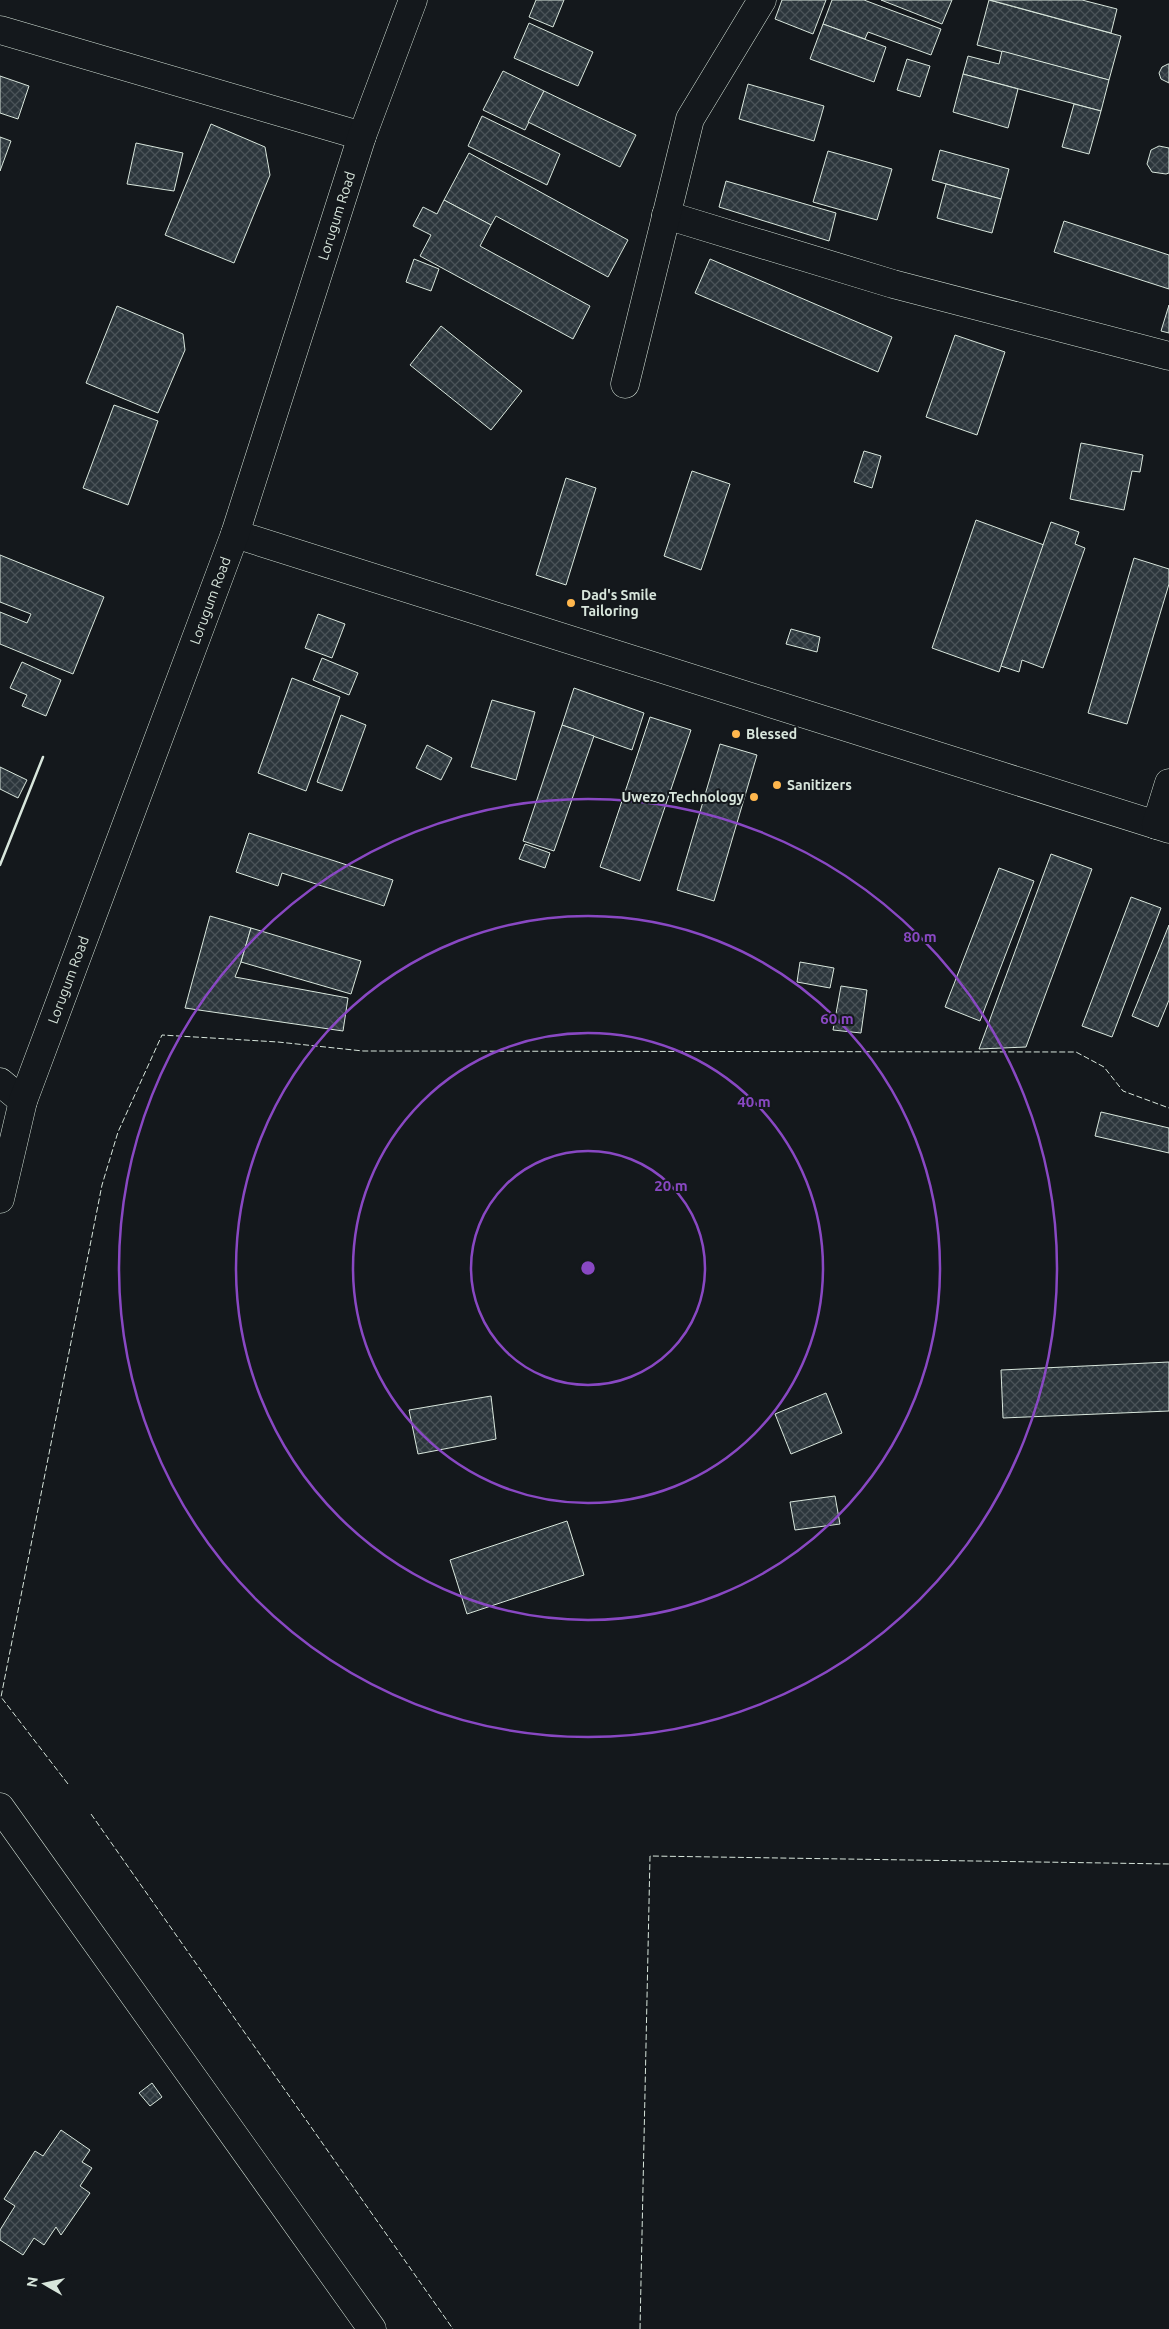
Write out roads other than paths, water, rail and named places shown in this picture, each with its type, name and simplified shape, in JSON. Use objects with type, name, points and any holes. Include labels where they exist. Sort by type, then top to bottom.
[{"type":"street","name":"Lorugum Road","points":[[0,1199],[23,1101],[235,534],[362,136],[413,0]]},
{"type":"street","points":[[625,384],[690,119],[762,0]]},
{"type":"street","points":[[0,30],[362,136]]},
{"type":"street","points":[[666,215],[893,284],[1169,356]]},
{"type":"street","points":[[235,534],[1162,827],[1169,783]]},
{"type":"street","points":[[0,1082],[23,1101]]},
{"type":"street","points":[[0,1807],[372,2329]]},
{"type":"place","name":"Dad's Smile Tailoring","points":[[571,603]]},
{"type":"place","name":"Blessed","points":[[736,734]]},
{"type":"place","name":"Sanitizers","points":[[777,785]]},
{"type":"place","name":"Uwezo Technology","points":[[754,797]]}]
